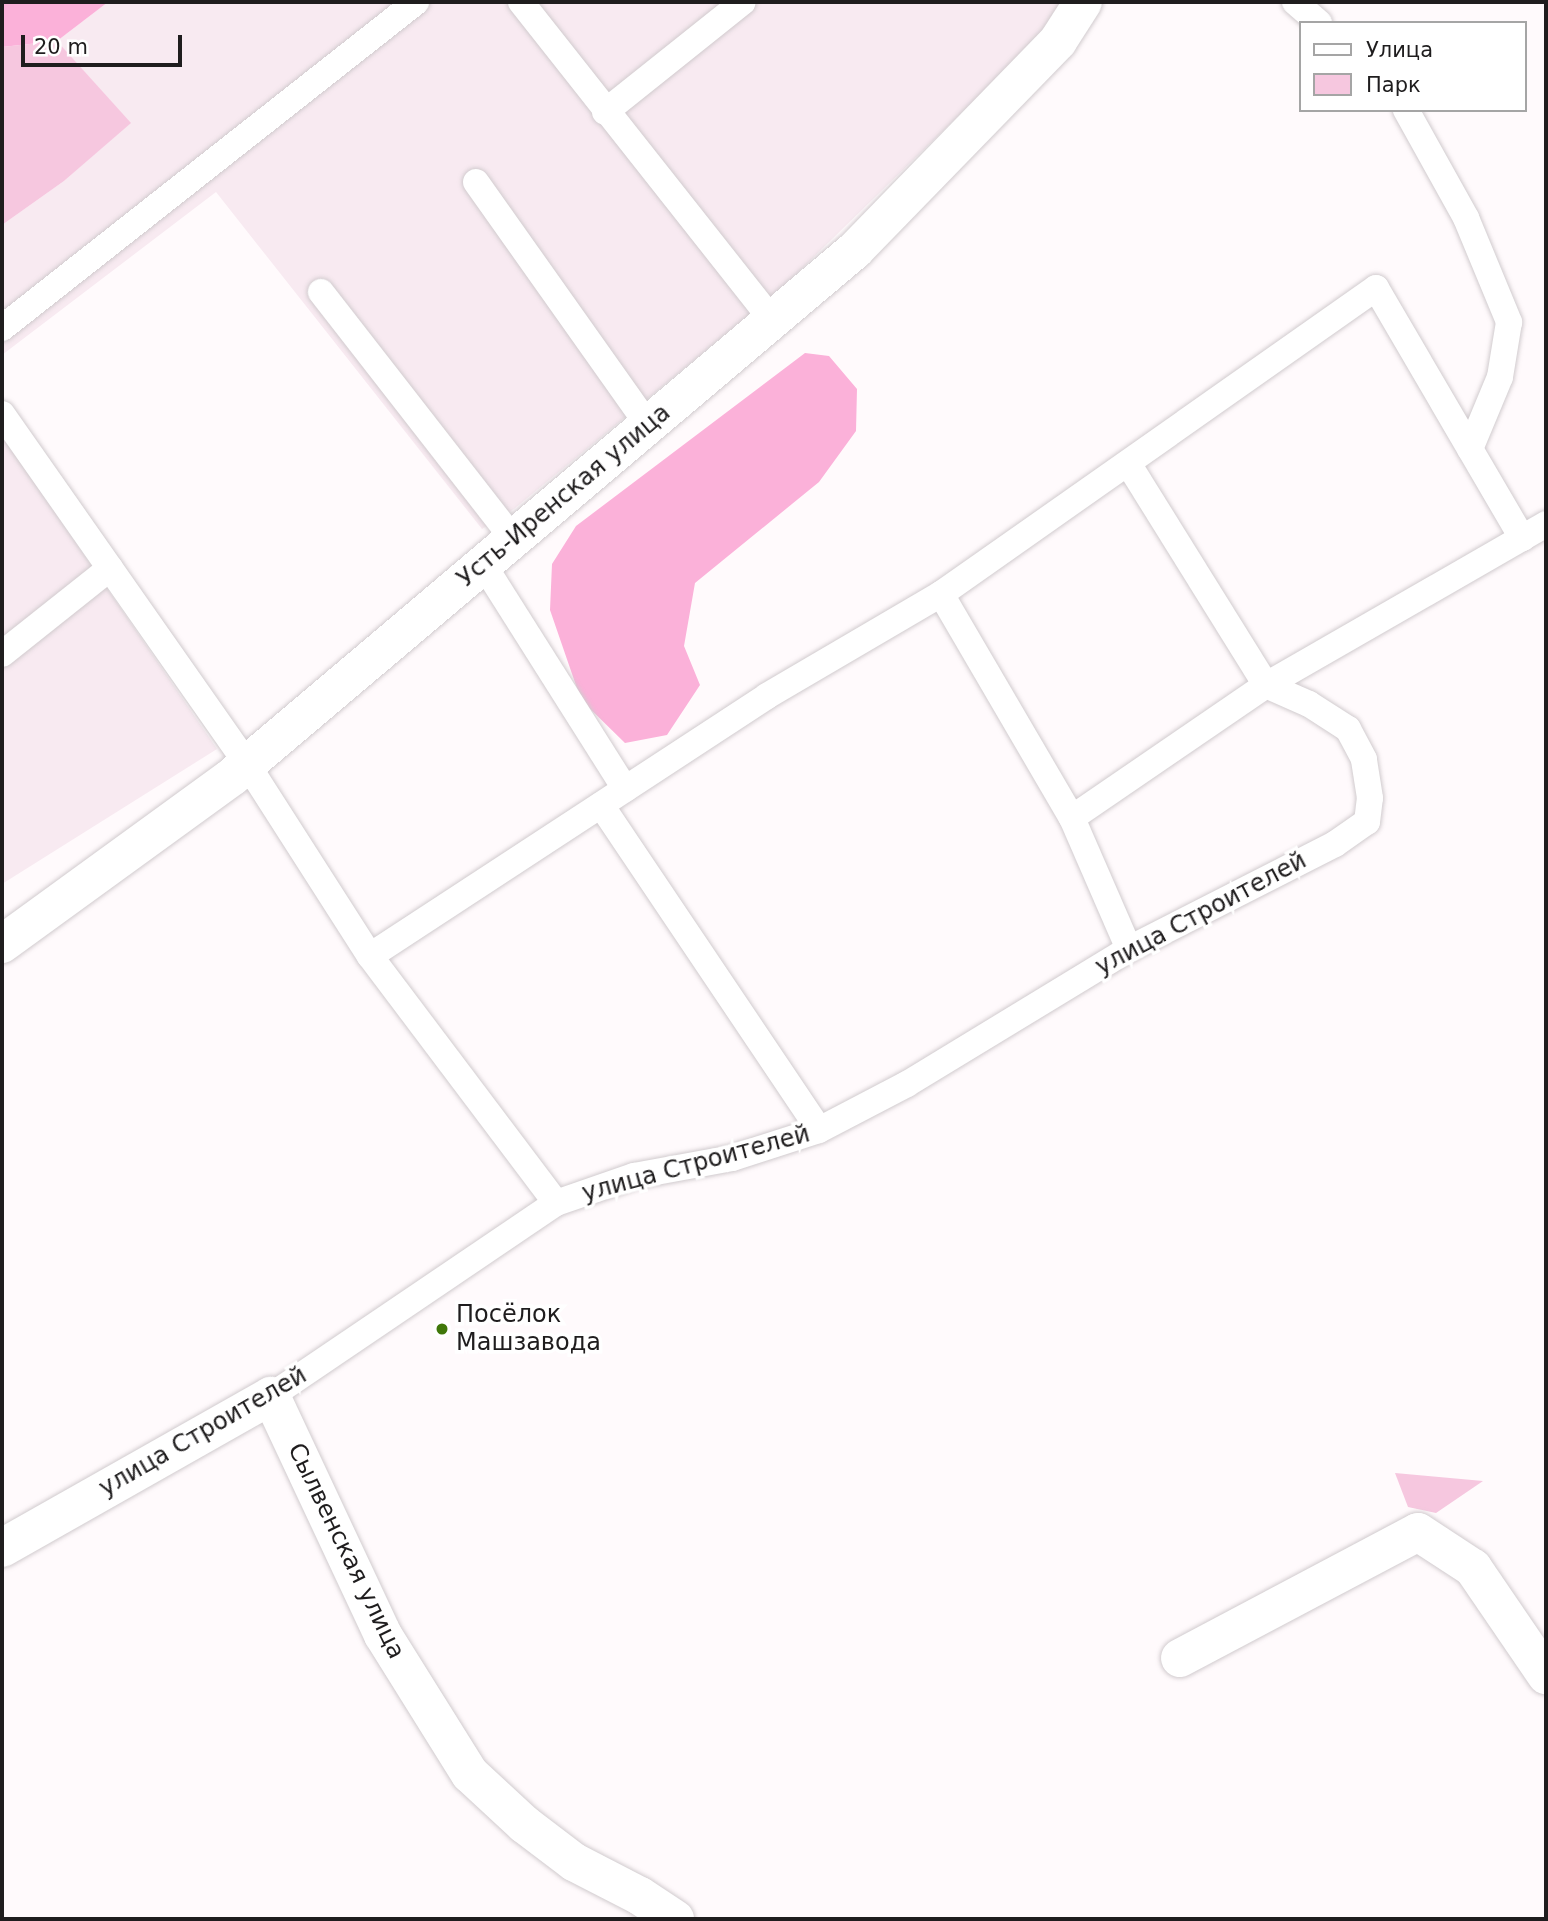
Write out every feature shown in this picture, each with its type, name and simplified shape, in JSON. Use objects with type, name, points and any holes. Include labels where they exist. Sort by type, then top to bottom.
[{"type":"street","name":"Усть-Иренская улица","points":[[2,944],[247,764],[855,250],[1058,41],[1083,2]]},
{"type":"street","name":"улица Строителей","points":[[2,1548],[271,1396]]},
{"type":"street","name":"Сылвенская улица","points":[[271,1396],[383,1635],[470,1774],[524,1824],[573,1862],[640,1896],[675,1919]]},
{"type":"street","points":[[1180,1658],[1418,1532],[1473,1568],[1546,1675]]},
{"type":"lane","points":[[2,328],[416,2]]},
{"type":"lane","points":[[521,2],[605,112],[772,320]]},
{"type":"lane","points":[[605,112],[743,2]]},
{"type":"lane","points":[[1295,2],[1318,21]]},
{"type":"lane","points":[[1407,112],[1466,218],[1509,322],[1500,377],[1470,449]]},
{"type":"lane","points":[[476,182],[648,425]]},
{"type":"lane","points":[[370,956],[767,696],[941,594],[1376,288],[1522,538]]},
{"type":"lane","points":[[321,292],[513,539]]},
{"type":"lane","points":[[6,428],[110,568],[247,764],[370,956],[556,1203]]},
{"type":"lane","points":[[1128,463],[1266,685]]},
{"type":"lane","points":[[1072,818],[1266,685],[1546,524]]},
{"type":"lane","points":[[483,564],[625,789]]},
{"type":"lane","points":[[2,654],[110,568]]},
{"type":"lane","points":[[941,594],[1072,818],[1129,948]]},
{"type":"lane","name":"улица Строителей","points":[[271,1396],[556,1203],[634,1176],[732,1157],[819,1130],[907,1084],[1129,948],[1335,844],[1367,821],[1370,798],[1364,759],[1348,729],[1309,704],[1266,685]]},
{"type":"lane","points":[[601,805],[819,1130]]},
{"type":"shaded area","points":[[2,2],[108,2],[57,41],[2,47]]},
{"type":"shaded area","points":[[108,2],[1063,2],[1038,38],[786,284],[514,509],[482,529],[216,192],[2,355],[2,225],[64,181],[130,123],[57,41]]},
{"type":"shaded area","points":[[805,353],[829,356],[857,389],[856,431],[819,482],[695,583],[684,646],[700,685],[667,735],[625,743],[581,700],[550,610],[552,564],[576,526]]},
{"type":"shaded area","points":[[2,435],[217,749],[2,884]]},
{"type":"green space","points":[[57,41],[131,123],[64,181],[2,225],[2,47]]},
{"type":"green space","points":[[1395,1473],[1483,1481],[1436,1513],[1408,1507]]},
{"type":"place","name":"Посёлок Машзавода","points":[[442,1329]]}]
